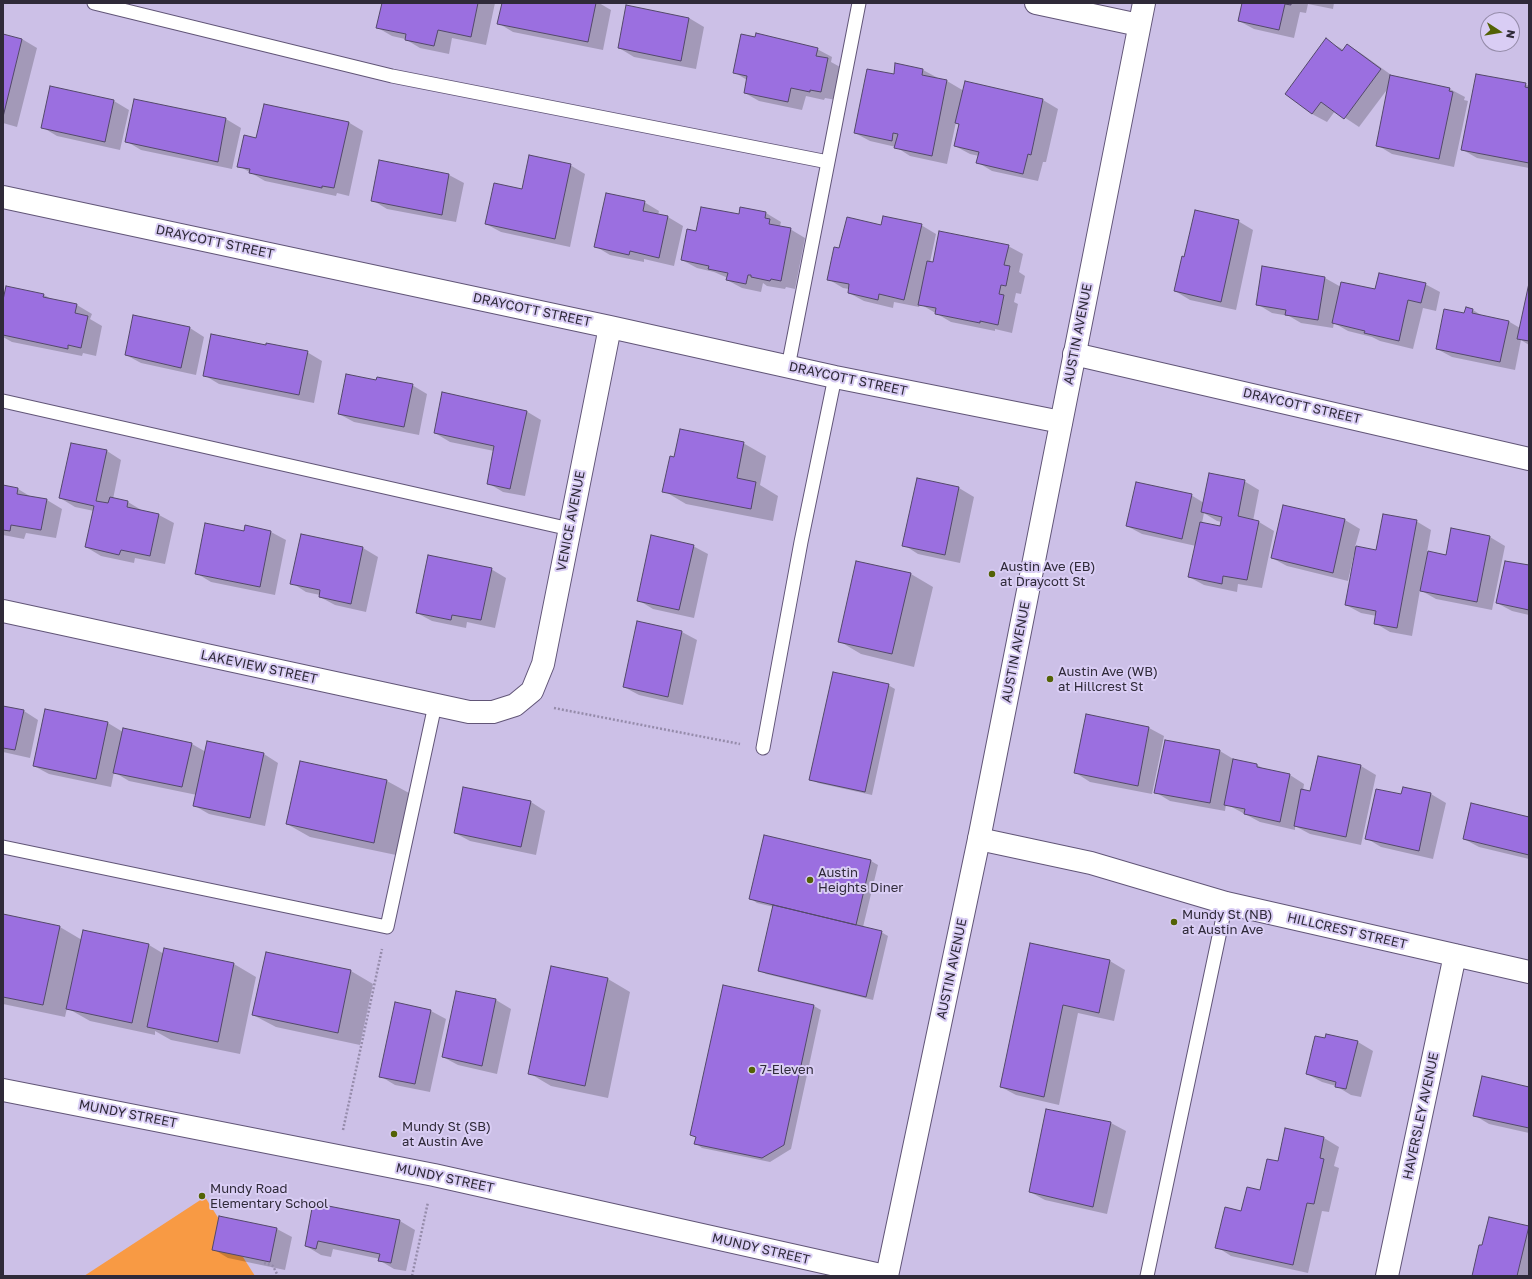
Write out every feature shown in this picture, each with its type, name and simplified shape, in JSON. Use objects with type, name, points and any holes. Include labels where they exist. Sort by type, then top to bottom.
[{"type":"street","points":[[1036,3],[1139,25]]},
{"type":"street","name":"AUSTIN AVENUE","points":[[886,1276],[979,839],[1144,3]]},
{"type":"street","name":"DRAYCOTT STREET","points":[[3,197],[610,327],[835,377],[1061,422]]},
{"type":"street","name":"VENICE AVENUE","points":[[514,705],[532,691],[543,664],[610,327]]},
{"type":"street","name":"DRAYCOTT STREET","points":[[1074,354],[1529,459]]},
{"type":"street","name":"LAKEVIEW STREET","points":[[3,611],[469,712],[493,712],[514,705]]},
{"type":"street","name":"HILLCREST STREET","points":[[979,839],[1091,864],[1226,903],[1529,972]]},
{"type":"street","name":"HAVERSLEY AVENUE","points":[[1387,1276],[1455,955]]},
{"type":"street","name":"MUNDY STREET","points":[[3,1090],[434,1175],[886,1276]]},
{"type":"lane","points":[[94,3],[392,76],[828,162]]},
{"type":"lane","points":[[788,367],[859,3]]},
{"type":"lane","points":[[762,748],[835,377]]},
{"type":"lane","points":[[3,401],[570,528]]},
{"type":"lane","points":[[3,847],[387,927],[435,705]]},
{"type":"lane","points":[[1147,1276],[1226,903]]},
{"type":"path","points":[[532,691],[549,707],[762,748]]},
{"type":"path","points":[[342,1130],[387,927]]},
{"type":"path","points":[[412,1276],[425,1218]]},
{"type":"path","points":[[264,1263],[273,1266],[278,1276]]},
{"type":"shaded area","points":[[205,1197],[255,1276],[84,1276]]},
{"type":"building","points":[[382,3],[478,3],[471,37],[438,30],[434,46],[405,40],[406,34],[376,28]]},
{"type":"building","points":[[502,3],[596,3],[588,42],[497,24]]},
{"type":"building","points":[[1242,3],[1291,3],[1291,5],[1285,4],[1279,30],[1238,21]]},
{"type":"building","points":[[626,5],[689,18],[681,61],[618,48]]},
{"type":"building","points":[[756,33],[818,48],[816,56],[828,58],[821,92],[810,90],[810,92],[791,88],[788,102],[744,93],[747,76],[733,73],[741,34],[755,37]]},
{"type":"building","points":[[3,34],[22,39],[3,117]]},
{"type":"building","points":[[1326,38],[1342,51],[1347,44],[1381,69],[1344,119],[1321,102],[1312,114],[1285,94]]},
{"type":"building","points":[[895,63],[923,69],[922,75],[947,80],[932,156],[894,148],[898,134],[893,133],[892,141],[854,133],[867,69],[894,74]]},
{"type":"building","points":[[1476,74],[1526,83],[1525,87],[1529,88],[1529,163],[1461,150]]},
{"type":"building","points":[[1390,75],[1450,88],[1449,91],[1453,92],[1439,159],[1376,146]]},
{"type":"building","points":[[965,81],[1043,99],[1031,155],[1028,154],[1023,174],[976,163],[979,152],[954,146],[959,124],[955,123]]},
{"type":"building","points":[[50,86],[114,100],[105,142],[41,128]]},
{"type":"building","points":[[134,99],[226,118],[218,162],[125,142]]},
{"type":"building","points":[[264,104],[349,122],[334,188],[322,186],[322,188],[249,173],[250,169],[237,167],[244,135],[256,138]]},
{"type":"building","points":[[529,155],[571,164],[555,239],[485,224],[494,183],[522,189]]},
{"type":"building","points":[[379,160],[449,174],[442,215],[371,201]]},
{"type":"building","points":[[606,193],[645,201],[643,211],[668,216],[659,258],[630,251],[629,255],[594,247]]},
{"type":"building","points":[[701,207],[739,214],[740,207],[766,212],[765,218],[770,219],[769,224],[791,228],[781,281],[771,279],[770,281],[751,277],[751,275],[748,275],[746,284],[726,280],[728,273],[708,269],[709,266],[681,260],[687,229],[696,231]]},
{"type":"building","points":[[1195,210],[1239,220],[1221,302],[1174,291]]},
{"type":"building","points":[[883,216],[922,224],[904,300],[879,294],[878,300],[848,293],[849,284],[827,280],[834,247],[839,248],[847,217],[881,225]]},
{"type":"building","points":[[939,231],[1009,245],[1004,265],[1010,266],[1006,286],[1001,285],[999,294],[1004,295],[998,325],[935,314],[936,308],[918,305],[927,261],[933,262]]},
{"type":"building","points":[[1262,266],[1325,277],[1318,320],[1285,315],[1286,310],[1256,305]]},
{"type":"building","points":[[1379,273],[1426,283],[1421,303],[1408,300],[1399,341],[1364,333],[1365,331],[1332,323],[1341,282],[1375,289]]},
{"type":"building","points":[[1529,283],[1529,341],[1517,339]]},
{"type":"building","points":[[6,286],[44,294],[43,297],[77,304],[75,313],[88,316],[81,348],[68,345],[68,349],[3,335],[3,300]]},
{"type":"building","points":[[1466,307],[1473,309],[1472,313],[1509,321],[1500,362],[1436,349],[1444,309],[1464,313]]},
{"type":"building","points":[[133,315],[190,327],[181,368],[125,355]]},
{"type":"building","points":[[211,334],[266,345],[266,343],[308,351],[299,395],[203,376]]},
{"type":"building","points":[[346,374],[376,380],[377,377],[413,384],[404,427],[338,414]]},
{"type":"building","points":[[442,392],[527,411],[510,489],[487,484],[494,446],[434,433]]},
{"type":"building","points":[[680,429],[744,442],[737,478],[756,482],[751,509],[662,492],[670,456],[674,457]]},
{"type":"building","points":[[71,443],[107,450],[96,501],[108,503],[110,497],[128,501],[127,507],[159,514],[150,556],[121,550],[119,555],[85,547],[94,506],[59,498]]},
{"type":"building","points":[[1209,473],[1245,480],[1238,516],[1259,521],[1247,580],[1223,576],[1222,584],[1188,577],[1200,522],[1220,526],[1222,517],[1201,512]]},
{"type":"building","points":[[917,478],[959,487],[945,555],[902,546]]},
{"type":"building","points":[[1136,482],[1192,494],[1182,539],[1126,526]]},
{"type":"building","points":[[3,485],[18,488],[17,494],[47,499],[41,530],[11,525],[10,531],[3,530]]},
{"type":"building","points":[[1283,505],[1345,519],[1333,573],[1271,558]]},
{"type":"building","points":[[1383,514],[1417,520],[1397,628],[1374,624],[1376,611],[1345,605],[1356,546],[1376,550]]},
{"type":"building","points":[[205,523],[244,531],[245,525],[271,531],[260,587],[195,574]]},
{"type":"building","points":[[1451,528],[1490,536],[1477,602],[1420,591],[1428,551],[1446,555]]},
{"type":"building","points":[[301,534],[363,547],[351,604],[319,597],[320,590],[290,584]]},
{"type":"building","points":[[651,535],[694,545],[679,610],[637,601]]},
{"type":"building","points":[[428,555],[492,568],[481,620],[452,615],[451,620],[416,613]]},
{"type":"building","points":[[856,561],[911,573],[892,654],[838,642]]},
{"type":"building","points":[[1505,561],[1529,565],[1529,610],[1496,603]]},
{"type":"building","points":[[637,621],[682,631],[668,697],[623,687]]},
{"type":"building","points":[[833,672],[889,684],[865,792],[809,780]]},
{"type":"building","points":[[3,706],[24,710],[15,750],[3,748]]},
{"type":"building","points":[[45,709],[108,722],[96,779],[33,766]]},
{"type":"building","points":[[1086,714],[1149,727],[1138,786],[1074,773]]},
{"type":"building","points":[[123,728],[192,743],[182,787],[113,773]]},
{"type":"building","points":[[1165,740],[1220,750],[1210,803],[1154,793]]},
{"type":"building","points":[[207,741],[264,753],[250,818],[193,806]]},
{"type":"building","points":[[1318,756],[1361,765],[1346,837],[1294,826],[1301,789],[1310,791]]},
{"type":"building","points":[[1233,759],[1257,764],[1257,767],[1290,774],[1280,822],[1244,814],[1245,809],[1224,805]]},
{"type":"building","points":[[300,761],[387,780],[374,843],[286,824]]},
{"type":"building","points":[[463,787],[531,801],[521,847],[454,833]]},
{"type":"building","points":[[1403,787],[1431,793],[1419,851],[1365,839],[1376,789],[1401,794]]},
{"type":"building","points":[[1471,803],[1529,817],[1529,855],[1463,839]]},
{"type":"building","name":"Austin Heights Diner","points":[[764,835],[871,860],[856,925],[749,899]]},
{"type":"building","points":[[773,905],[882,931],[866,997],[758,971]]},
{"type":"building","points":[[3,914],[60,926],[43,1005],[3,997]]},
{"type":"building","points":[[83,930],[149,944],[132,1023],[66,1009]]},
{"type":"building","points":[[1030,943],[1110,960],[1099,1013],[1063,1005],[1044,1097],[1000,1087]]},
{"type":"building","points":[[164,948],[234,963],[218,1042],[147,1027]]},
{"type":"building","points":[[266,952],[351,970],[338,1033],[252,1015]]},
{"type":"building","points":[[551,966],[608,978],[585,1086],[528,1074]]},
{"type":"building","name":"7-Eleven","points":[[723,985],[814,1005],[784,1145],[762,1158],[694,1144],[696,1137],[690,1135]]},
{"type":"building","points":[[456,991],[496,999],[482,1066],[442,1057]]},
{"type":"building","points":[[395,1002],[431,1010],[415,1084],[379,1077]]},
{"type":"building","points":[[1326,1034],[1358,1041],[1346,1089],[1335,1087],[1336,1082],[1306,1074],[1315,1036],[1325,1038]]},
{"type":"building","points":[[1482,1076],[1529,1087],[1529,1128],[1473,1116]]},
{"type":"building","points":[[1046,1109],[1111,1122],[1093,1207],[1029,1192]]},
{"type":"building","points":[[1285,1128],[1324,1137],[1320,1158],[1324,1159],[1314,1204],[1307,1203],[1293,1265],[1215,1248],[1225,1207],[1241,1211],[1247,1187],[1260,1190],[1267,1159],[1278,1161]]},
{"type":"building","points":[[313,1203],[400,1220],[391,1263],[378,1261],[380,1254],[318,1241],[316,1249],[305,1246]]},
{"type":"building","points":[[219,1216],[277,1228],[270,1262],[212,1250]]},
{"type":"building","points":[[1489,1217],[1529,1226],[1517,1276],[1472,1276],[1479,1245],[1482,1245]]},
{"type":"place","name":"Austin Ave (EB) at Draycott St","points":[[992,574]]},
{"type":"place","name":"Austin Ave (WB) at Hillcrest St","points":[[1050,679]]},
{"type":"place","name":"Austin Heights Diner","points":[[810,880]]},
{"type":"place","name":"Mundy St (NB) at Austin Ave","points":[[1174,922]]},
{"type":"place","name":"7-Eleven","points":[[752,1070]]},
{"type":"place","name":"Mundy St (SB) at Austin Ave","points":[[394,1134]]},
{"type":"place","name":"Mundy Road Elementary School","points":[[202,1196]]}]
